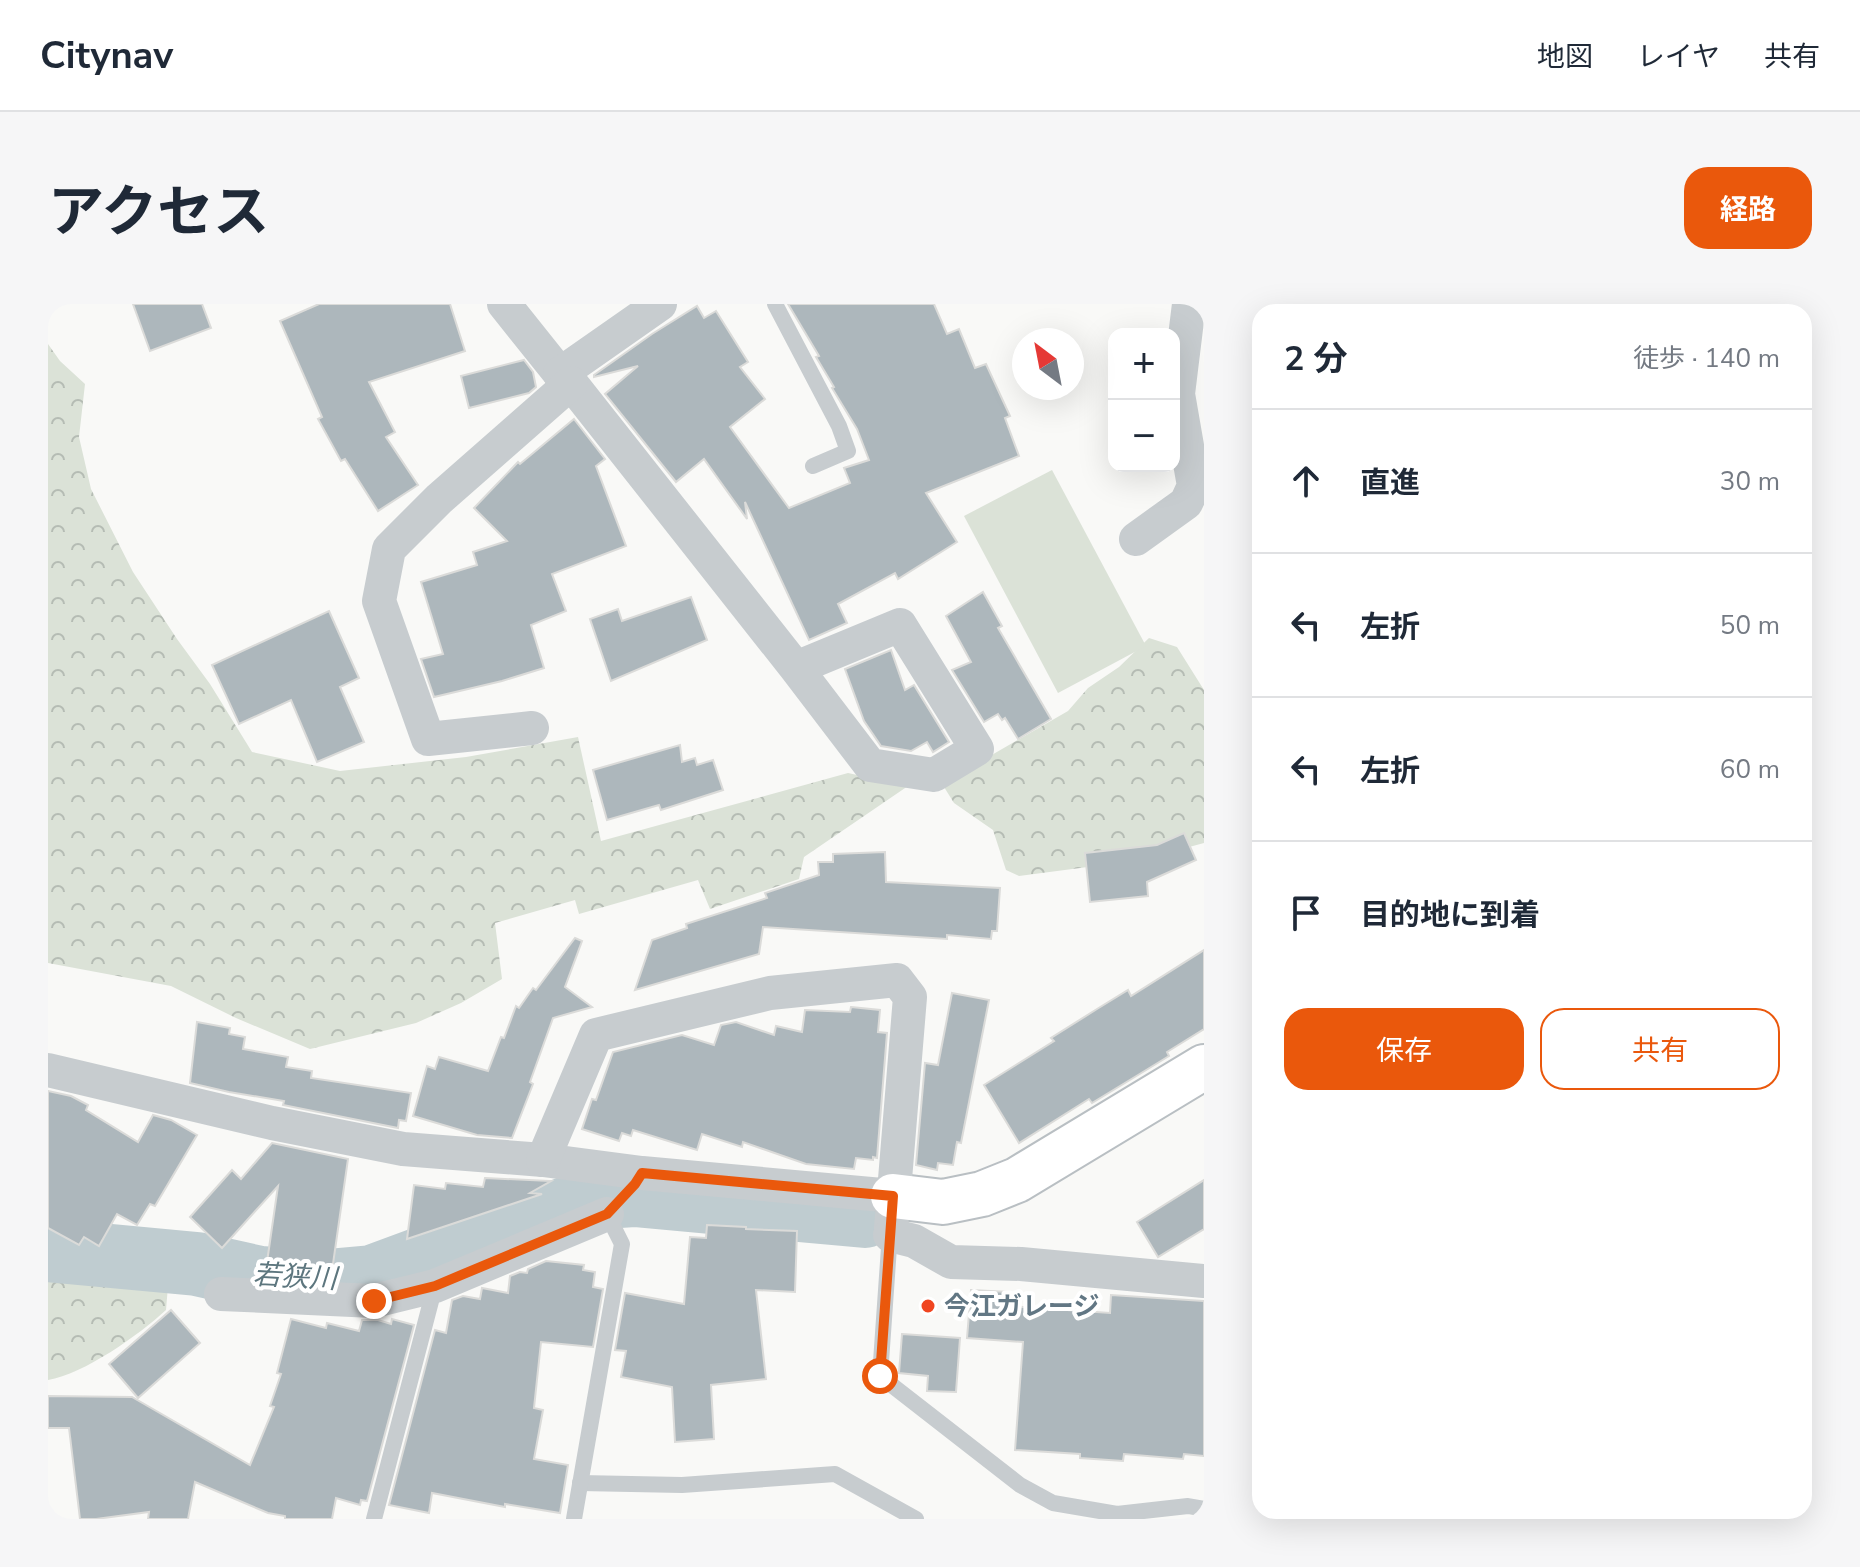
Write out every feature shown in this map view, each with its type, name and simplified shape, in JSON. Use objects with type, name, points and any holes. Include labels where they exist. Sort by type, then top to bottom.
[{"type":"street","points":[[504,304],[870,765],[934,775],[977,749],[900,625],[796,668]]},
{"type":"street","points":[[532,728],[428,739],[379,601],[389,549],[594,348],[660,304]]},
{"type":"street","points":[[1136,539],[1186,503],[1194,486],[1178,394],[1189,304]]},
{"type":"street","points":[[543,1160],[596,1035],[770,993],[897,980],[910,997],[892,1217],[914,1241],[951,1262],[1199,1277]]},
{"type":"street","points":[[48,1070],[272,1123],[403,1149],[543,1160],[625,1195],[708,1195],[892,1217],[982,1194],[1017,1180],[1204,1067]]},
{"type":"street","points":[[221,1294],[374,1301],[435,1286],[625,1195]]},
{"type":"lane","points":[[775,304],[839,426],[848,451],[813,466]]},
{"type":"lane","points":[[574,1519],[622,1244],[625,1195]]},
{"type":"lane","points":[[892,1217],[880,1376],[1020,1485],[1053,1503],[1117,1514],[1188,1506],[1204,1509]]},
{"type":"lane","points":[[374,1519],[435,1286]]},
{"type":"lane","points":[[580,1483],[682,1485],[835,1474],[916,1519]]},
{"type":"green space","points":[[48,344],[60,361],[85,384],[79,437],[91,489],[133,572],[210,684],[252,752],[340,771],[466,757],[578,737],[601,841],[848,773],[908,786],[804,857],[799,879],[710,909],[698,880],[579,914],[575,900],[495,923],[502,979],[461,1003],[416,1023],[310,1049],[171,986],[48,963]]},
{"type":"green space","points":[[1052,470],[1146,646],[1058,693],[964,516]]},
{"type":"green space","points":[[1149,638],[1177,647],[1204,690],[1204,843],[1141,860],[1019,876],[1006,870],[993,830],[954,803],[944,787],[1068,711],[1088,688],[1119,667]]},
{"type":"green space","points":[[48,1252],[152,1271],[168,1286],[166,1310],[94,1362],[48,1380]]},
{"type":"building","points":[[133,304],[202,304],[211,328],[150,351]]},
{"type":"building","points":[[319,304],[450,304],[465,351],[369,382],[395,432],[386,437],[418,485],[378,511],[345,459],[341,461],[318,419],[322,417],[280,321]]},
{"type":"building","points":[[788,304],[934,304],[947,334],[959,329],[975,368],[986,364],[1010,416],[1005,418],[1019,456],[926,493],[957,542],[898,579],[895,573],[838,604],[847,623],[809,640],[745,502],[747,519],[704,459],[676,482],[605,394],[638,366],[594,377],[652,334],[697,306],[704,318],[716,311],[748,362],[740,367],[765,399],[730,427],[789,508],[850,483],[844,468],[869,460],[857,429]]},
{"type":"building","points":[[524,360],[533,372],[536,387],[529,393],[469,408],[461,376]]},
{"type":"building","points":[[574,419],[605,459],[596,466],[626,546],[552,574],[566,611],[531,625],[544,668],[434,697],[421,659],[443,654],[421,582],[477,565],[473,552],[507,541],[474,508],[518,462],[520,464]]},
{"type":"building","points":[[983,592],[1002,626],[998,628],[1051,719],[1018,739],[1005,718],[1002,720],[998,714],[984,722],[952,670],[971,662],[946,616]]},
{"type":"building","points":[[691,597],[707,640],[611,681],[590,619],[618,609],[622,621]]},
{"type":"building","points":[[329,611],[359,678],[340,687],[364,742],[317,762],[291,700],[239,724],[212,665]]},
{"type":"building","points":[[891,650],[905,690],[914,685],[949,742],[933,752],[927,742],[911,751],[881,746],[864,721],[845,669]]},
{"type":"building","points":[[680,745],[682,762],[695,758],[697,765],[713,760],[723,790],[661,810],[659,805],[607,820],[593,770]]},
{"type":"building","points":[[1184,833],[1196,860],[1147,882],[1148,896],[1090,902],[1085,853],[1157,845]]},
{"type":"building","points":[[885,852],[886,882],[1000,888],[997,931],[992,931],[991,939],[763,927],[759,954],[635,990],[652,940],[687,928],[686,924],[767,898],[765,893],[819,875],[818,862],[833,862],[833,854]]},
{"type":"building","points":[[575,938],[582,941],[565,987],[592,1007],[553,1018],[530,1082],[533,1084],[512,1138],[477,1135],[413,1116],[427,1066],[435,1069],[439,1057],[488,1071],[516,1006],[519,1008],[533,988],[536,990]]},
{"type":"building","points":[[1204,950],[1204,1029],[1167,1052],[1169,1056],[1092,1103],[1089,1099],[1019,1143],[984,1085],[1054,1041],[1051,1038],[1097,1009],[1128,990],[1131,996]]},
{"type":"building","points":[[952,993],[989,1000],[961,1143],[957,1142],[953,1165],[938,1163],[937,1170],[916,1165],[925,1063],[938,1065]]},
{"type":"building","points":[[851,1007],[880,1010],[878,1032],[887,1033],[877,1158],[856,1158],[854,1169],[806,1164],[743,1142],[742,1147],[702,1134],[697,1150],[633,1130],[631,1136],[622,1133],[619,1141],[582,1129],[613,1052],[682,1035],[714,1045],[721,1025],[736,1022],[774,1035],[776,1026],[802,1032],[805,1010],[850,1012]]},
{"type":"building","points":[[197,1022],[230,1028],[229,1034],[245,1037],[243,1049],[288,1057],[286,1067],[312,1071],[311,1078],[411,1093],[406,1121],[399,1120],[398,1128],[190,1083]]},
{"type":"building","points":[[48,1091],[71,1096],[88,1105],[86,1110],[138,1142],[153,1115],[171,1120],[197,1135],[155,1206],[150,1204],[137,1225],[117,1214],[99,1246],[84,1237],[79,1245],[48,1228]]},
{"type":"building","points":[[272,1143],[348,1159],[332,1271],[267,1262],[278,1186],[222,1248],[190,1217],[232,1170],[241,1179]]},
{"type":"building","points":[[485,1178],[551,1181],[530,1193],[542,1194],[407,1239],[414,1185],[445,1189],[446,1183],[483,1187]]},
{"type":"building","points":[[1204,1180],[1204,1229],[1158,1257],[1137,1222]]},
{"type":"building","points":[[707,1225],[797,1231],[795,1292],[756,1290],[766,1379],[711,1385],[714,1439],[675,1442],[672,1387],[621,1377],[626,1351],[615,1350],[625,1293],[684,1304],[690,1237],[706,1238]]},
{"type":"building","points":[[546,1261],[584,1265],[583,1270],[595,1272],[593,1287],[603,1289],[593,1347],[541,1342],[534,1408],[543,1410],[534,1459],[568,1465],[560,1513],[505,1504],[505,1507],[432,1493],[429,1513],[389,1505],[435,1330],[446,1333],[452,1300],[463,1296],[480,1299],[482,1288],[508,1293],[510,1276],[527,1273],[528,1269]]},
{"type":"building","points":[[971,1290],[1009,1292],[1008,1306],[1110,1313],[1111,1295],[1204,1301],[1204,1456],[1184,1454],[1183,1459],[1124,1454],[1123,1461],[1080,1458],[1080,1454],[1015,1450],[1023,1342],[967,1338]]},
{"type":"building","points":[[171,1310],[200,1343],[138,1398],[109,1364]]},
{"type":"building","points":[[291,1319],[326,1328],[327,1323],[359,1331],[362,1320],[391,1324],[392,1319],[414,1325],[367,1501],[361,1500],[360,1505],[336,1498],[332,1519],[285,1519],[285,1516],[268,1513],[195,1482],[188,1519],[148,1519],[149,1512],[80,1519],[69,1428],[48,1428],[48,1396],[132,1397],[250,1465],[274,1407],[270,1406],[281,1374],[277,1373]]},
{"type":"building","points":[[902,1334],[960,1338],[956,1392],[927,1391],[928,1376],[899,1373]]},
{"type":"waterway","name":"若狭川","points":[[48,1250],[197,1264],[260,1278],[316,1282],[372,1277],[502,1229],[603,1197],[634,1195],[865,1216]]},
{"type":"place","name":"今江ガレージ","points":[[928,1306]]},
{"type":"route","points":[[374,1301],[435,1286],[607,1214],[642,1173],[893,1196],[880,1376]]}]
